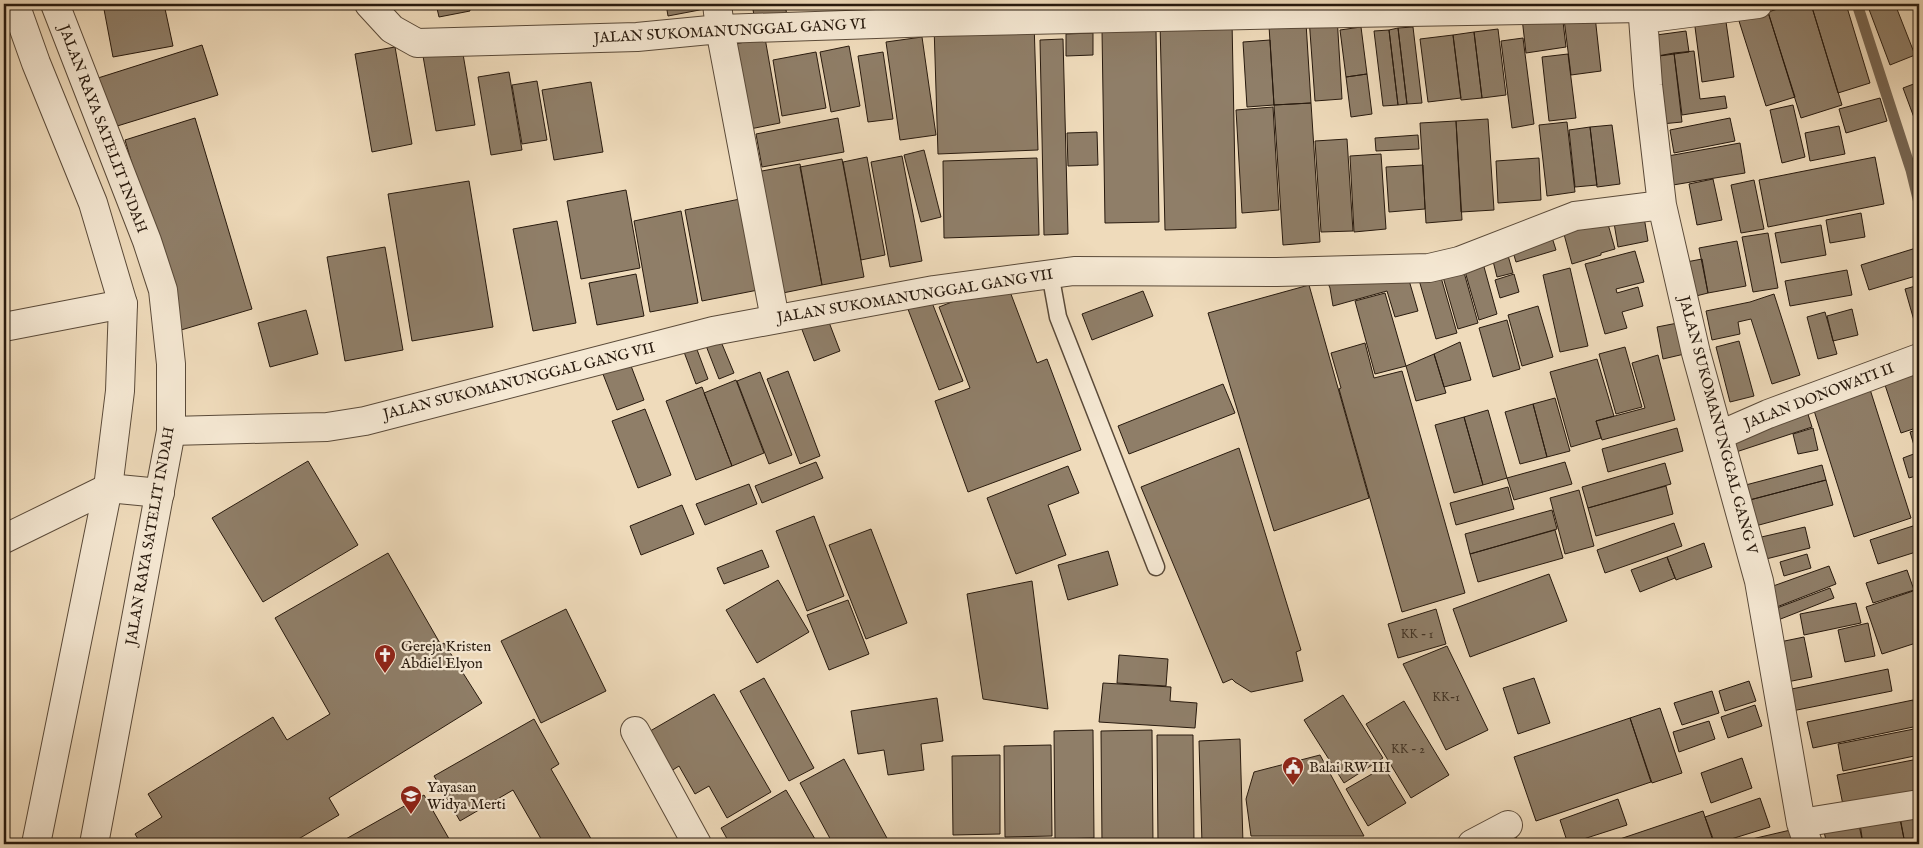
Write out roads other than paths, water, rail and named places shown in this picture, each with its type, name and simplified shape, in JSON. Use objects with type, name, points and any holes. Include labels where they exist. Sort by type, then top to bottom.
[{"type":"street","points":[[15,4],[36,64],[93,202],[123,304],[120,392],[108,488],[36,844]]},
{"type":"street","name":"JALAN RAYA SATELIT INDAH","points":[[56,4],[147,241],[163,290],[171,364],[171,431],[94,844]]},
{"type":"street","name":"JALAN SUKOMANUNGGAL GANG VI","points":[[369,4],[392,29],[417,43],[637,37],[719,16],[1291,14],[1643,10],[1758,4]]},
{"type":"street","name":"JALAN SUKOMANUNGGAL GANG V","points":[[1643,10],[1648,85],[1662,206],[1696,353],[1759,581],[1804,834]]},
{"type":"street","points":[[719,16],[775,319]]},
{"type":"street","name":"JALAN SUKOMANUNGGAL GANG VII","points":[[171,431],[327,427],[365,421],[713,331],[934,290],[1050,273],[1074,271],[1277,272],[1429,268],[1459,261],[1575,216],[1662,206]]},
{"type":"street","points":[[4,327],[123,304]]},
{"type":"street","name":"JALAN DONOWATI II","points":[[1720,435],[1768,414],[1919,358]]},
{"type":"street","points":[[4,539],[108,488],[160,493]]},
{"type":"street","points":[[635,731],[697,844]]},
{"type":"street","points":[[1804,834],[1919,804]]},
{"type":"street","points":[[1472,844],[1508,825]]},
{"type":"lane","points":[[1050,273],[1058,317],[1156,567]]},
{"type":"waterway","points":[[1857,4],[1911,170],[1919,203]]},
{"type":"place","name":"Gereja Kristen Abdiel Elyon","points":[[385,674]]},
{"type":"place","name":"Balai RW III","points":[[1293,786]]},
{"type":"place","name":"Yayasan Widya Merti","points":[[411,815]]}]
